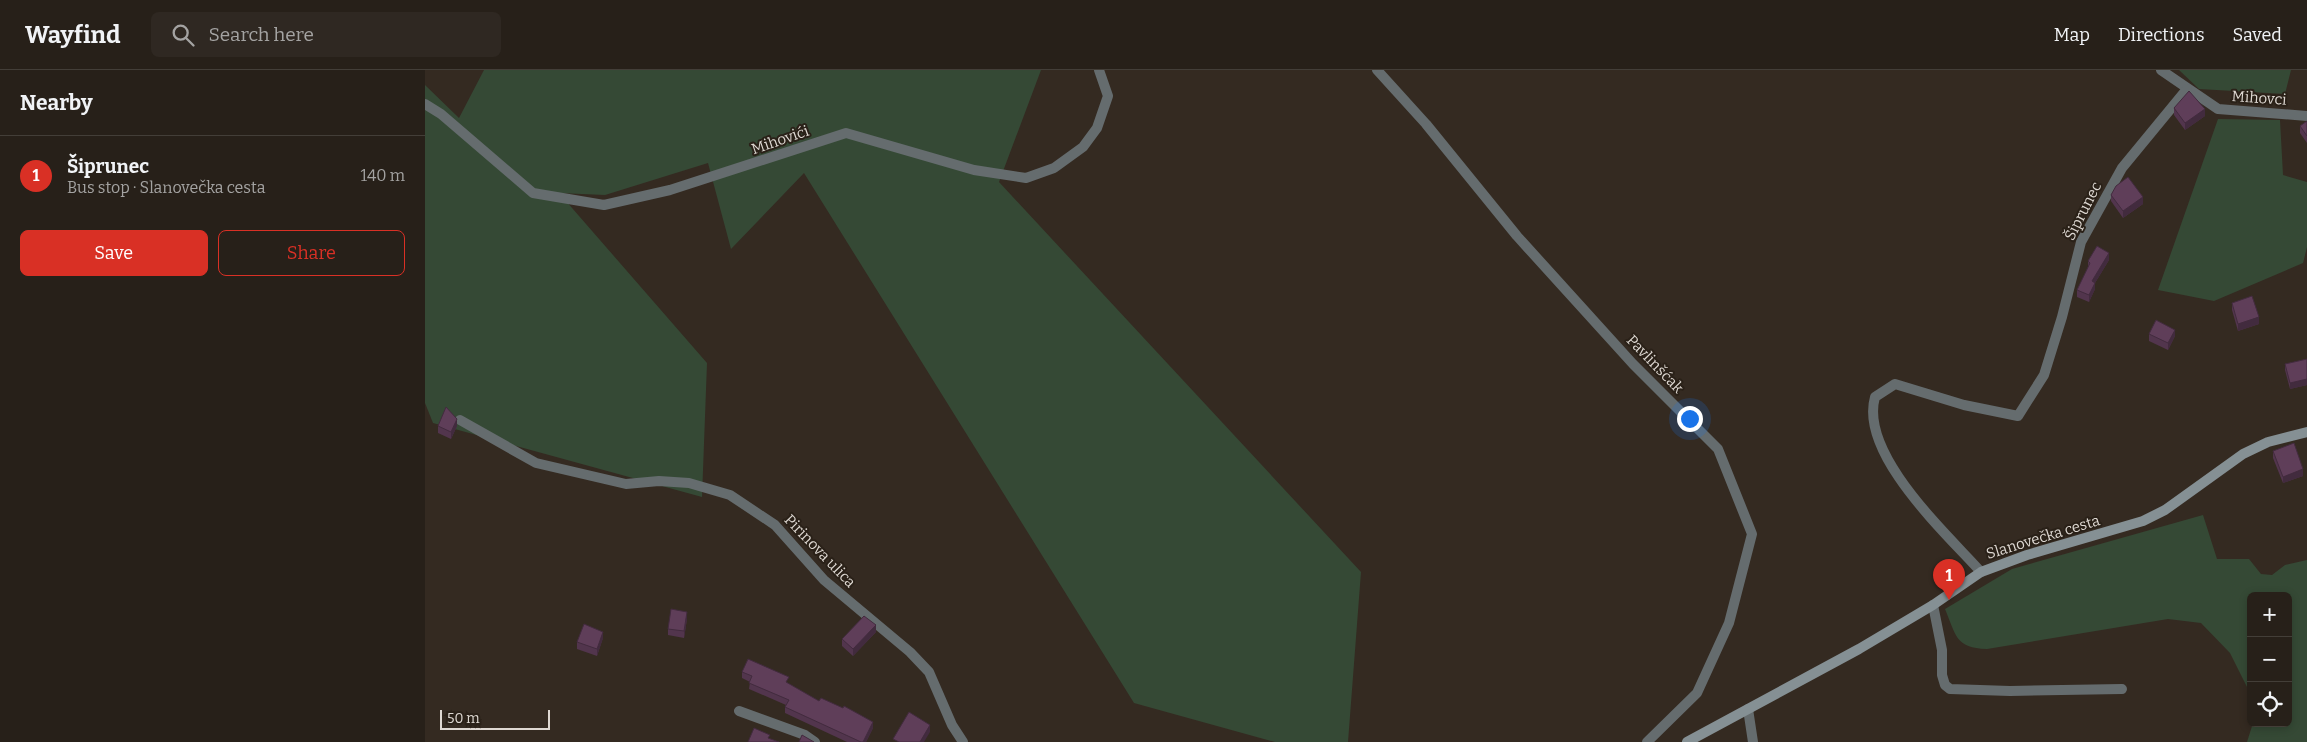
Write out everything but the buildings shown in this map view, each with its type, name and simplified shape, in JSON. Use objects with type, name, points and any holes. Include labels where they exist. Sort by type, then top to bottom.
[{"type":"street","name":"Mihovići","points":[[425,104],[441,114],[533,193],[604,205],[670,190],[846,134],[974,170],[1026,178],[1054,168],[1083,147],[1097,128],[1108,96],[1099,70]]},
{"type":"street","name":"Pavlinšćak","points":[[1377,70],[1426,124],[1517,236],[1633,364],[1718,449],[1722,458],[1752,534],[1729,623],[1697,693],[1647,742]]},
{"type":"street","name":"Mihovci","points":[[2161,70],[2218,109],[2307,116]]},
{"type":"street","name":"Šiprunec","points":[[1981,572],[1921,504],[1891,466],[1879,441],[1873,422],[1872,408],[1875,397],[1895,384],[1964,405],[2018,416],[2044,376],[2062,317],[2081,242],[2122,168],[2187,89]]},
{"type":"street","name":"Pirinova ulica","points":[[460,420],[536,462],[626,484],[659,481],[689,483],[730,495],[775,525],[824,580],[910,652],[929,672],[952,725],[963,742]]},
{"type":"street","name":"Slanovečka cesta","points":[[1687,742],[1859,649],[1933,605],[1981,572],[2027,555],[2143,521],[2171,506],[2243,454],[2268,442],[2307,432]]},
{"type":"street","points":[[1933,605],[1941,650],[1942,674],[1945,685],[1951,689],[2009,691],[2122,689]]},
{"type":"street","points":[[1749,709],[1753,742]]},
{"type":"street","points":[[739,711],[805,735],[815,742]]},
{"type":"green space","points":[[484,70],[1041,70],[999,182],[1361,572],[1348,742],[1275,742],[1134,703],[804,173],[731,249],[708,163],[605,195],[559,193],[707,363],[702,497],[433,423],[425,403],[425,85],[459,118]]},
{"type":"green space","points":[[2179,70],[2291,70],[2285,94],[2199,89]]},
{"type":"green space","points":[[2218,119],[2280,120],[2283,175],[2307,182],[2307,247],[2303,263],[2214,301],[2158,290]]},
{"type":"green space","points":[[2203,515],[2217,559],[2249,559],[2261,574],[2272,575],[2285,565],[2307,560],[2307,742],[2247,742],[2252,727],[2292,727],[2292,592],[2247,592],[2247,687],[2230,653],[2201,623],[2168,619],[1987,649],[1968,646],[1963,643],[1955,633],[1945,609],[2012,569]]},
{"type":"place","name":"Šiprunec","points":[[1949,600]]}]
